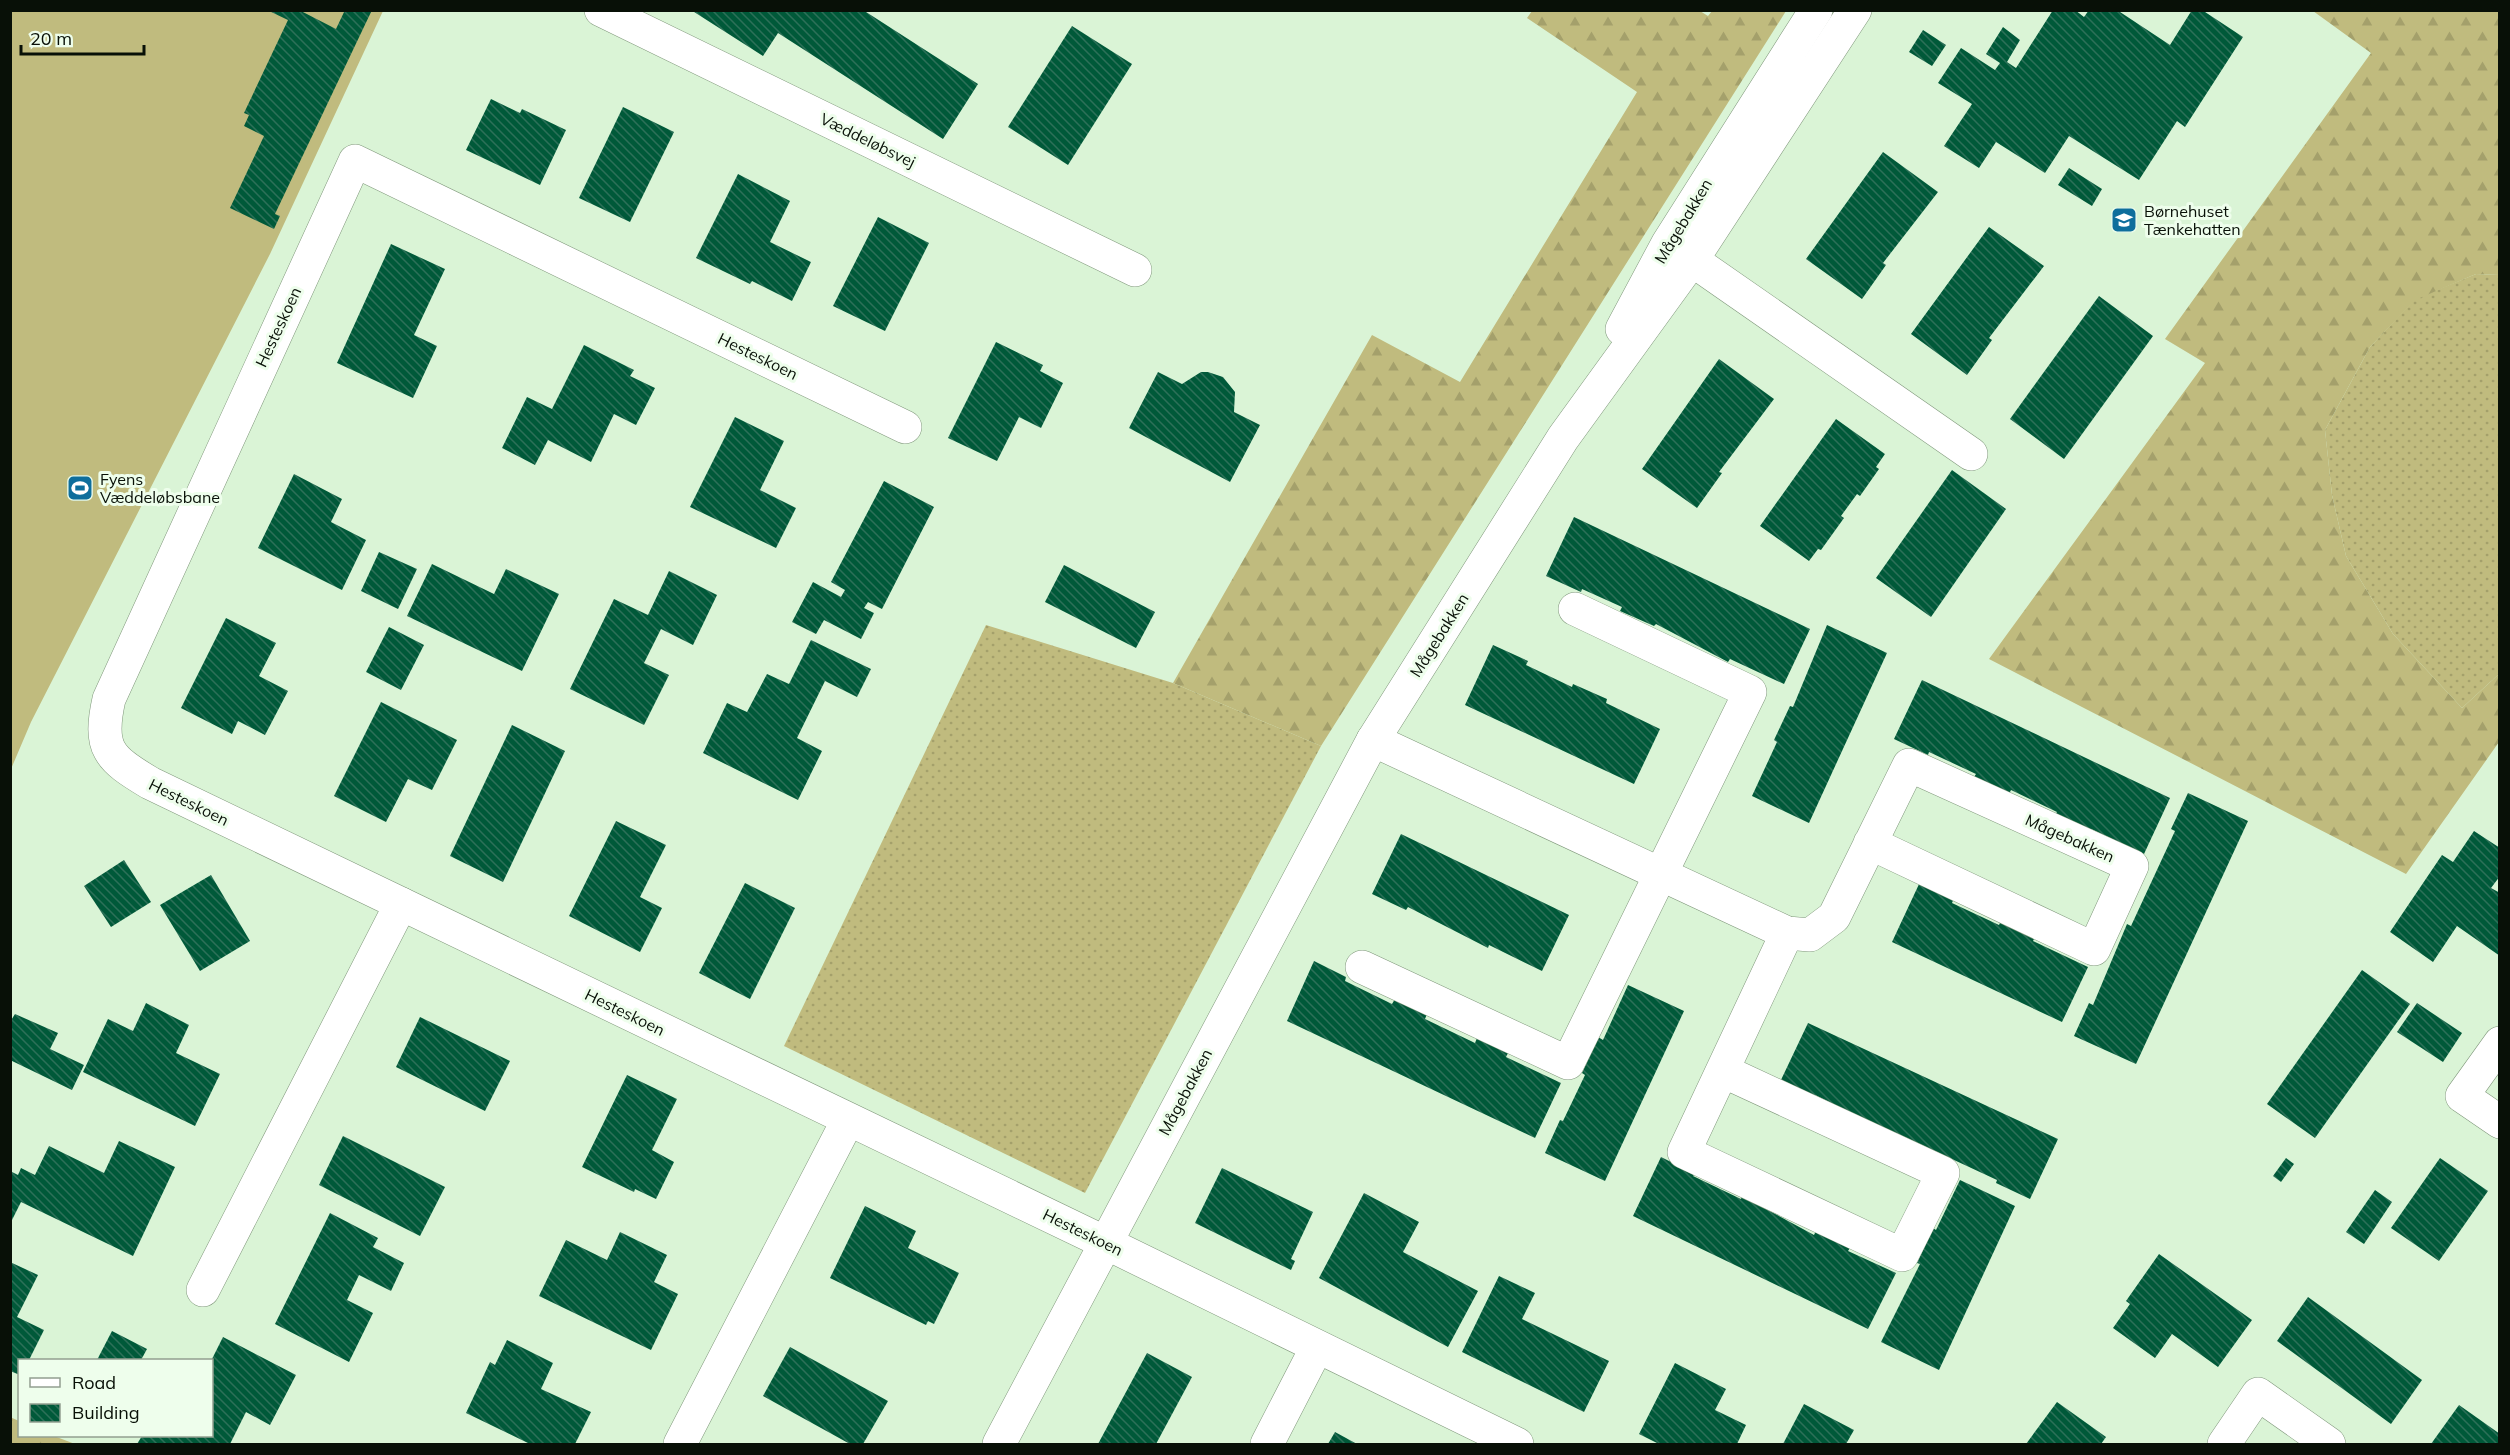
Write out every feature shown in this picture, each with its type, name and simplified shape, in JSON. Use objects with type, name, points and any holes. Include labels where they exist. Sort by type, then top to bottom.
[{"type":"street","name":"Væddeløbsvej","points":[[601,10],[1135,270]]},
{"type":"street","name":"Mågebakken","points":[[999,1444],[1373,740],[1563,438],[1668,243],[1816,10]]},
{"type":"street","name":"Mågebakken","points":[[1563,438],[1692,261],[1855,10]]},
{"type":"street","name":"Hesteskoen","points":[[905,428],[355,161],[109,699],[103,726],[107,748],[124,768],[150,783],[1106,1243],[1517,1444]]},
{"type":"street","name":"Mågebakken","points":[[1692,261],[1971,454]]},
{"type":"street","points":[[1362,967],[1568,1063],[1750,692],[1575,609]]},
{"type":"street","name":"Mågebakken","points":[[1373,740],[1787,933],[1810,935],[1834,916],[1908,765],[2132,866],[2094,949],[1870,843]]},
{"type":"street","points":[[203,1290],[401,904]]},
{"type":"street","points":[[1723,1071],[1943,1173],[1902,1255],[1684,1152],[1787,933]]},
{"type":"street","points":[[2499,1043],[2462,1096],[2499,1122]]},
{"type":"street","points":[[680,1444],[848,1120]]},
{"type":"street","points":[[1267,1444],[1317,1347]]},
{"type":"street","points":[[2224,1444],[2258,1394],[2329,1444]]},
{"type":"green space","name":"Fyens Væddeløbsbane","points":[[11,11],[383,11],[270,254],[31,722],[11,769]]},
{"type":"green space","points":[[1532,11],[1700,11],[1708,16],[1712,11],[1786,11],[1321,746],[1173,683],[1372,335],[1460,382],[1637,92],[1527,18]]},
{"type":"green space","points":[[2313,11],[2499,11],[2499,275],[2476,274],[2415,300],[2370,347],[2325,430],[2332,495],[2346,556],[2393,634],[2462,708],[2499,674],[2499,742],[2406,874],[1989,659],[2205,363],[2165,339],[2371,53]]},
{"type":"green space","points":[[2476,274],[2499,275],[2499,674],[2462,708],[2393,634],[2346,556],[2332,495],[2325,430],[2370,347],[2415,299]]},
{"type":"green space","points":[[986,625],[1173,683],[1321,746],[1085,1193],[784,1046]]},
{"type":"green space","points":[[10,1417],[18,1421],[18,1437],[57,1437],[75,1444],[11,1444]]},
{"type":"building","points":[[267,10],[299,10],[336,29],[345,10],[372,10],[275,214],[280,216],[274,229],[230,208],[264,136],[244,126],[249,115],[244,113],[288,20]]},
{"type":"building","points":[[691,10],[809,10],[812,12],[813,10],[863,10],[978,84],[943,139],[778,33],[763,56]]},
{"type":"building","points":[[2053,10],[2075,10],[2084,17],[2089,10],[2117,10],[2170,45],[2192,10],[2202,10],[2243,37],[2185,127],[2177,121],[2139,180],[2069,136],[2045,173],[1996,142],[1979,168],[1944,146],[1972,104],[1938,83],[1961,48],[1995,70],[2000,63],[1986,54],[2003,27],[2020,40],[2007,62],[2016,68]]},
{"type":"building","points":[[1072,26],[1132,64],[1068,165],[1008,127]]},
{"type":"building","points":[[1923,30],[1946,45],[1932,66],[1909,52]]},
{"type":"building","points":[[491,99],[520,113],[522,109],[566,130],[540,185],[466,150]]},
{"type":"building","points":[[623,107],[674,132],[630,222],[579,198]]},
{"type":"building","points":[[1883,152],[1938,192],[1883,263],[1886,265],[1862,299],[1806,259]]},
{"type":"building","points":[[2069,168],[2102,189],[2092,206],[2058,185]]},
{"type":"building","points":[[738,174],[790,201],[770,242],[811,262],[792,301],[752,281],[750,284],[696,258]]},
{"type":"building","points":[[878,217],[929,243],[885,331],[833,306]]},
{"type":"building","points":[[1989,227],[2044,266],[1989,338],[1992,340],[1967,375],[1911,334]]},
{"type":"building","points":[[391,244],[445,269],[414,335],[437,346],[413,398],[337,363]]},
{"type":"building","points":[[2099,296],[2153,336],[2064,459],[2010,419]]},
{"type":"building","points":[[996,342],[1043,365],[1040,371],[1063,383],[1041,428],[1019,417],[997,461],[948,438]]},
{"type":"building","points":[[584,345],[634,370],[630,376],[655,388],[636,425],[614,414],[591,462],[548,440],[535,465],[502,448],[527,397],[552,409]]},
{"type":"building","points":[[1719,359],[1774,399],[1719,472],[1722,473],[1697,508],[1642,469]]},
{"type":"building","points":[[1158,372],[1182,384],[1201,372],[1223,377],[1235,392],[1234,412],[1260,425],[1230,482],[1129,428]]},
{"type":"building","points":[[735,417],[784,441],[760,490],[796,508],[776,548],[690,507]]},
{"type":"building","points":[[1836,419],[1885,454],[1876,467],[1879,469],[1860,496],[1857,494],[1841,516],[1844,518],[1821,550],[1818,549],[1809,561],[1760,526]]},
{"type":"building","points":[[1952,470],[2006,509],[1931,617],[1876,578]]},
{"type":"building","points":[[294,474],[342,499],[331,522],[366,540],[342,590],[258,548]]},
{"type":"building","points":[[884,481],[934,507],[882,609],[868,602],[864,608],[874,613],[861,639],[824,620],[816,634],[792,622],[813,582],[841,597],[845,590],[831,582]]},
{"type":"building","points":[[1574,517],[1810,629],[1784,684],[1730,659],[1728,662],[1656,624],[1654,626],[1620,611],[1622,607],[1546,576]]},
{"type":"building","points":[[379,552],[417,569],[398,609],[361,591]]},
{"type":"building","points":[[432,564],[494,594],[506,569],[559,594],[522,671],[407,616]]},
{"type":"building","points":[[1064,565],[1155,612],[1136,648],[1045,602]]},
{"type":"building","points":[[669,571],[717,595],[693,645],[661,629],[644,663],[669,675],[644,725],[570,689],[614,599],[648,615]]},
{"type":"building","points":[[226,618],[276,643],[259,676],[288,691],[265,735],[238,721],[232,734],[181,708]]},
{"type":"building","points":[[1827,625],[1887,653],[1809,823],[1752,796],[1777,742],[1774,740],[1790,706],[1793,707]]},
{"type":"building","points":[[389,627],[424,645],[401,690],[366,672]]},
{"type":"building","points":[[811,640],[871,669],[857,697],[825,681],[797,738],[822,751],[798,800],[703,753],[727,703],[747,712],[767,674],[789,684]]},
{"type":"building","points":[[1493,645],[1528,661],[1526,665],[1572,687],[1573,684],[1607,699],[1606,703],[1660,729],[1634,784],[1465,705]]},
{"type":"building","points":[[1922,680],[2170,798],[2144,854],[2055,815],[2057,812],[2011,790],[2009,794],[1974,777],[1976,774],[1929,752],[1928,755],[1894,739]]},
{"type":"building","points":[[381,702],[457,740],[432,790],[408,779],[386,822],[334,796]]},
{"type":"building","points":[[512,725],[565,751],[503,882],[450,856]]},
{"type":"building","points":[[2188,793],[2248,821],[2136,1064],[2074,1036],[2089,1003],[2093,1005],[2127,924],[2131,926],[2175,831],[2171,829]]},
{"type":"building","points":[[616,821],[666,845],[640,897],[662,908],[640,952],[569,916]]},
{"type":"building","points":[[2474,831],[2500,848],[2500,876],[2491,888],[2500,893],[2500,956],[2457,926],[2433,962],[2390,932],[2442,855],[2453,862]]},
{"type":"building","points":[[1401,834],[1569,915],[1542,971],[1489,945],[1488,948],[1408,907],[1406,910],[1372,894]]},
{"type":"building","points":[[124,860],[151,902],[111,927],[84,886]]},
{"type":"building","points":[[211,875],[250,941],[200,971],[160,905]]},
{"type":"building","points":[[1920,882],[1954,898],[1952,903],[1999,925],[2001,921],[2035,937],[2033,941],[2088,967],[2062,1022],[1892,942]]},
{"type":"building","points":[[745,883],[795,908],[750,999],[699,973]]},
{"type":"building","points":[[1314,961],[1346,977],[1345,981],[1392,1004],[1395,999],[1427,1014],[1425,1019],[1475,1043],[1477,1038],[1508,1053],[1506,1057],[1561,1083],[1535,1138],[1287,1021]]},
{"type":"building","points":[[2362,970],[2410,1004],[2315,1138],[2267,1104]]},
{"type":"building","points":[[1628,985],[1684,1011],[1605,1181],[1545,1153],[1585,1075],[1582,1073],[1598,1037],[1603,1040]]},
{"type":"building","points":[[146,1003],[189,1025],[176,1053],[220,1074],[195,1126],[83,1072],[108,1019],[133,1031]]},
{"type":"building","points":[[2417,1003],[2462,1033],[2443,1062],[2397,1032]]},
{"type":"building","points":[[15,1014],[58,1033],[50,1049],[84,1065],[72,1090],[10,1060],[10,1022]]},
{"type":"building","points":[[420,1017],[510,1061],[485,1111],[396,1067]]},
{"type":"building","points":[[1808,1023],[2058,1139],[2030,1199],[1996,1183],[1997,1180],[1896,1133],[1895,1135],[1815,1095],[1814,1097],[1780,1082]]},
{"type":"building","points":[[627,1075],[677,1099],[652,1150],[674,1162],[656,1199],[635,1189],[634,1192],[582,1167]]},
{"type":"building","points":[[343,1136],[445,1187],[420,1236],[319,1185]]},
{"type":"building","points":[[119,1141],[175,1167],[133,1256],[21,1202],[10,1224],[10,1171],[18,1175],[21,1168],[35,1175],[49,1146],[104,1173]]},
{"type":"building","points":[[1661,1157],[1695,1174],[1693,1176],[1741,1199],[1742,1196],[1814,1235],[1816,1231],[1850,1248],[1848,1251],[1896,1273],[1868,1329],[1633,1216]]},
{"type":"building","points":[[2286,1158],[2294,1164],[2281,1182],[2273,1176]]},
{"type":"building","points":[[2440,1158],[2488,1191],[2439,1261],[2391,1228]]},
{"type":"building","points":[[1222,1168],[1313,1212],[1291,1259],[1295,1261],[1291,1270],[1195,1223]]},
{"type":"building","points":[[1960,1180],[2015,1206],[1939,1370],[1881,1342],[1920,1264],[1917,1263],[1933,1228],[1936,1230]]},
{"type":"building","points":[[2375,1190],[2392,1202],[2364,1244],[2346,1232]]},
{"type":"building","points":[[1364,1193],[1419,1222],[1403,1252],[1478,1291],[1448,1347],[1319,1278]]},
{"type":"building","points":[[865,1206],[916,1231],[908,1248],[959,1273],[934,1324],[928,1321],[926,1325],[830,1278]]},
{"type":"building","points":[[330,1213],[378,1238],[373,1247],[404,1263],[391,1291],[359,1275],[347,1300],[373,1313],[349,1362],[275,1324]]},
{"type":"building","points":[[620,1232],[667,1255],[654,1282],[678,1294],[651,1350],[539,1296],[566,1240],[607,1260]]},
{"type":"building","points":[[2159,1254],[2252,1320],[2218,1367],[2172,1334],[2155,1358],[2113,1328],[2130,1304],[2126,1301]]},
{"type":"building","points":[[10,1262],[38,1275],[17,1317],[44,1330],[30,1359],[18,1359],[18,1374],[10,1371]]},
{"type":"building","points":[[1499,1276],[1535,1293],[1522,1319],[1609,1361],[1584,1412],[1462,1352]]},
{"type":"building","points":[[2308,1297],[2422,1380],[2391,1424],[2277,1341]]},
{"type":"building","points":[[112,1331],[147,1349],[142,1359],[98,1359]]},
{"type":"building","points":[[223,1337],[296,1375],[270,1425],[246,1412],[230,1444],[137,1444],[141,1437],[213,1437],[212,1359]]},
{"type":"building","points":[[507,1340],[553,1363],[541,1389],[591,1412],[575,1444],[530,1444],[466,1413],[490,1362],[495,1365]]},
{"type":"building","points":[[790,1347],[888,1401],[863,1444],[850,1444],[763,1396]]},
{"type":"building","points":[[1147,1353],[1192,1377],[1156,1444],[1098,1444]]},
{"type":"building","points":[[1675,1363],[1726,1389],[1715,1410],[1746,1425],[1737,1444],[1659,1444],[1639,1434]]},
{"type":"building","points":[[2057,1402],[2106,1437],[2101,1444],[2026,1444]]},
{"type":"building","points":[[1804,1404],[1854,1430],[1846,1444],[1783,1444]]},
{"type":"building","points":[[2459,1405],[2500,1434],[2500,1444],[2431,1444]]},
{"type":"building","points":[[1335,1432],[1357,1444],[1328,1444]]},
{"type":"place","name":"Børnehuset Tænkehatten","points":[[2124,220]]},
{"type":"place","name":"Fyens Væddeløbsbane","points":[[80,488]]}]
